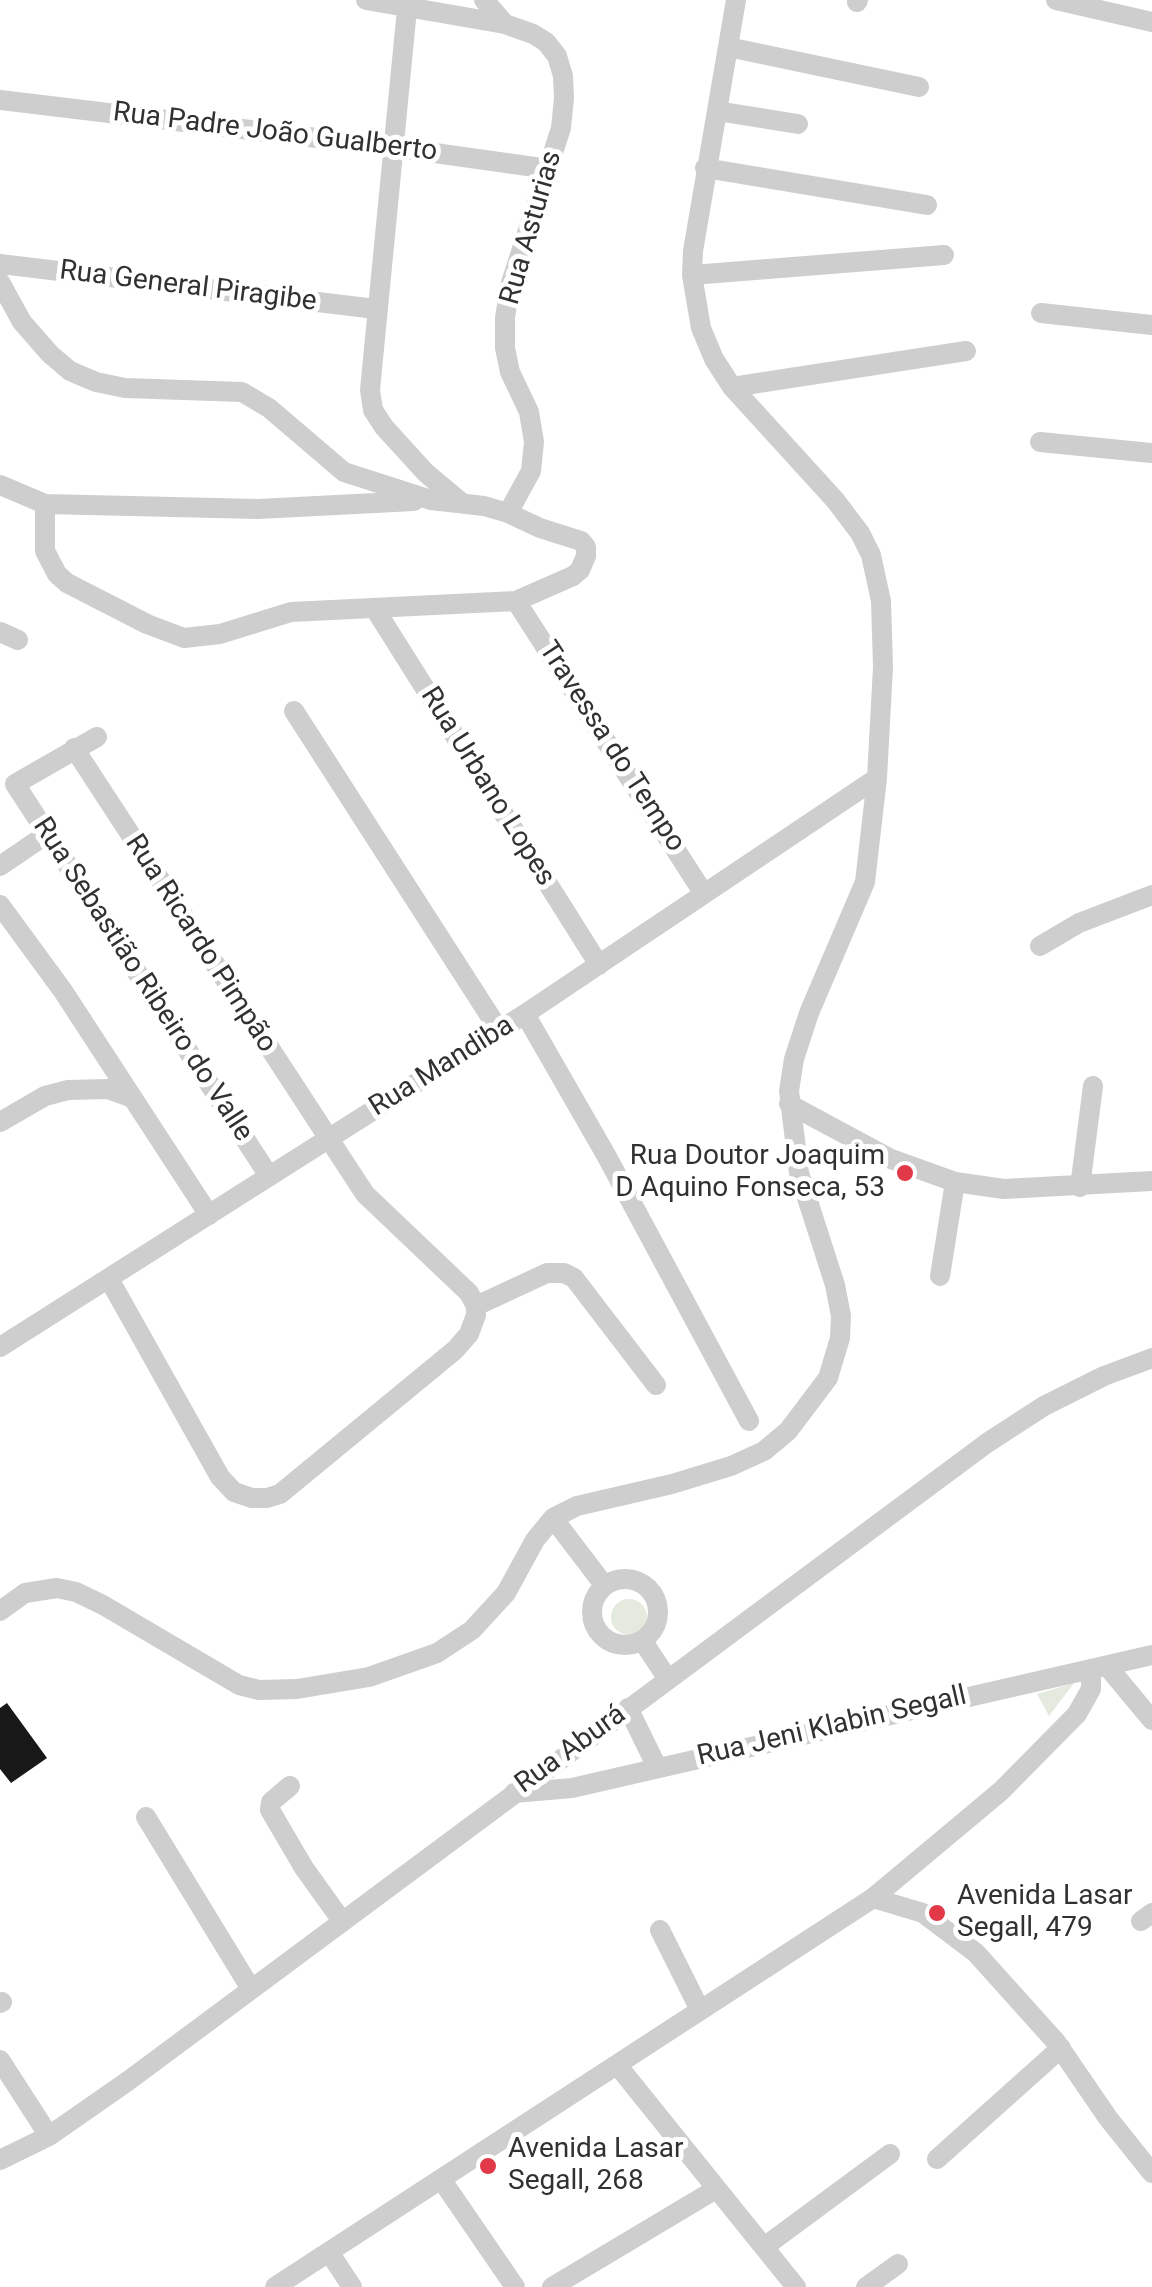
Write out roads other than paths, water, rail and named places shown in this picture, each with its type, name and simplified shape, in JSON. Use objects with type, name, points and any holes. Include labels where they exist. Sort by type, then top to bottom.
[{"type":"street","name":"Rua Asturias","points":[[366,0],[505,24],[533,34],[556,56],[564,98],[561,128],[510,286],[505,318],[510,372],[529,412],[534,442],[531,470],[508,513]]},
{"type":"street","name":"Rua Asturias","points":[[484,0],[505,24]]},
{"type":"street","points":[[0,1610],[24,1593],[57,1588],[76,1592],[239,1685],[259,1690],[332,1685],[401,1667],[437,1653],[472,1630],[506,1593],[535,1540],[553,1518],[577,1506],[731,1466],[764,1451],[788,1431],[828,1378],[840,1338],[841,1316],[799,1173],[788,1104],[794,1060],[809,1013],[866,882],[883,667],[880,601],[872,556],[860,533],[732,388],[701,328],[692,275],[697,212],[736,0]]},
{"type":"street","points":[[1056,0],[1152,22]]},
{"type":"street","points":[[407,9],[370,390],[373,410],[384,427],[426,473],[462,502]]},
{"type":"street","points":[[728,47],[919,87]]},
{"type":"street","name":"Rua Padre João Gualberto","points":[[0,100],[549,169]]},
{"type":"street","points":[[717,111],[798,124]]},
{"type":"street","points":[[705,168],[927,205]]},
{"type":"street","points":[[692,275],[944,255]]},
{"type":"street","name":"Rua General Piragibe","points":[[0,264],[376,309]]},
{"type":"street","points":[[0,282],[22,322],[70,371],[125,388],[242,392],[270,408],[344,472],[432,500]]},
{"type":"street","points":[[1041,312],[1152,326]]},
{"type":"street","points":[[732,388],[966,351]]},
{"type":"street","points":[[1040,442],[1152,453]]},
{"type":"street","points":[[0,485],[45,504],[258,509],[432,500],[462,502],[508,513],[581,541],[586,556],[580,570],[516,601],[291,612],[203,637],[184,638],[67,583],[57,574],[45,551],[45,504]]},
{"type":"street","name":"Travessa do Tempo","points":[[516,601],[704,894]]},
{"type":"street","name":"Rua Urbano Lopes","points":[[374,610],[599,965]]},
{"type":"street","points":[[294,710],[499,1030]]},
{"type":"street","points":[[7,780],[97,737]]},
{"type":"street","name":"Rua Ricardo Pimpão","points":[[74,748],[328,1140],[376,1206],[451,1273],[476,1306]]},
{"type":"street","name":"Rua Mandiba","points":[[0,1346],[525,1014],[877,778]]},
{"type":"street","name":"Rua Sebastião Ribeiro do Valle","points":[[7,780],[269,1176]]},
{"type":"street","points":[[0,866],[46,834]]},
{"type":"street","points":[[1040,946],[1078,922],[1152,895]]},
{"type":"street","points":[[0,905],[134,1098],[209,1216]]},
{"type":"street","points":[[525,1014],[606,1154],[749,1421]]},
{"type":"street","points":[[1080,1187],[1093,1086]]},
{"type":"street","points":[[0,1122],[45,1096],[68,1090],[108,1088],[134,1098]]},
{"type":"street","points":[[788,1104],[892,1159],[954,1182],[1004,1189],[1152,1180]]},
{"type":"street","points":[[940,1276],[954,1182]]},
{"type":"street","points":[[110,1278],[220,1477],[234,1492],[252,1498],[280,1494],[455,1350],[474,1324],[476,1306],[547,1273],[564,1273],[574,1278],[656,1385]]},
{"type":"street","name":"Rua Aburá","points":[[0,2160],[49,2136],[123,2072],[251,1989],[987,1443],[1044,1406],[1104,1376],[1151,1360]]},
{"type":"street","points":[[553,1518],[604,1586]]},
{"type":"street","points":[[622,1578],[632,1579],[655,1596],[656,1625],[642,1640],[623,1645],[597,1631],[591,1612],[597,1593],[604,1586],[622,1578]]},
{"type":"street","points":[[642,1640],[667,1678]]},
{"type":"street","name":"Rua Jeni Klabin Segall","points":[[512,1793],[572,1788],[1152,1655]]},
{"type":"street","points":[[275,2287],[873,1898],[1001,1791],[1077,1714],[1099,1668],[1152,1720]]},
{"type":"street","points":[[628,1708],[657,1767]]},
{"type":"street","points":[[290,1786],[271,1802],[270,1810],[304,1868],[342,1920]]},
{"type":"street","points":[[146,1818],[251,1989]]},
{"type":"street","points":[[873,1898],[923,1913],[976,1953],[1016,1993],[1061,2048],[1108,2118],[1152,2173]]},
{"type":"street","points":[[660,1930],[700,2010]]},
{"type":"street","points":[[937,2159],[1061,2048]]},
{"type":"street","points":[[0,2060],[49,2136]]},
{"type":"street","points":[[618,2066],[796,2287]]},
{"type":"street","points":[[764,2246],[890,2154]]},
{"type":"street","points":[[441,2179],[515,2287]]},
{"type":"street","points":[[552,2287],[716,2189]]},
{"type":"street","points":[[329,2252],[352,2287]]},
{"type":"street","points":[[866,2287],[898,2264]]},
{"type":"place","name":"Rua Doutor Joaquim D Aquino Fonseca, 53","points":[[905,1173]]},
{"type":"place","name":"Avenida Lasar Segall, 479","points":[[937,1913]]},
{"type":"place","name":"Avenida Lasar Segall, 268","points":[[488,2166]]}]
